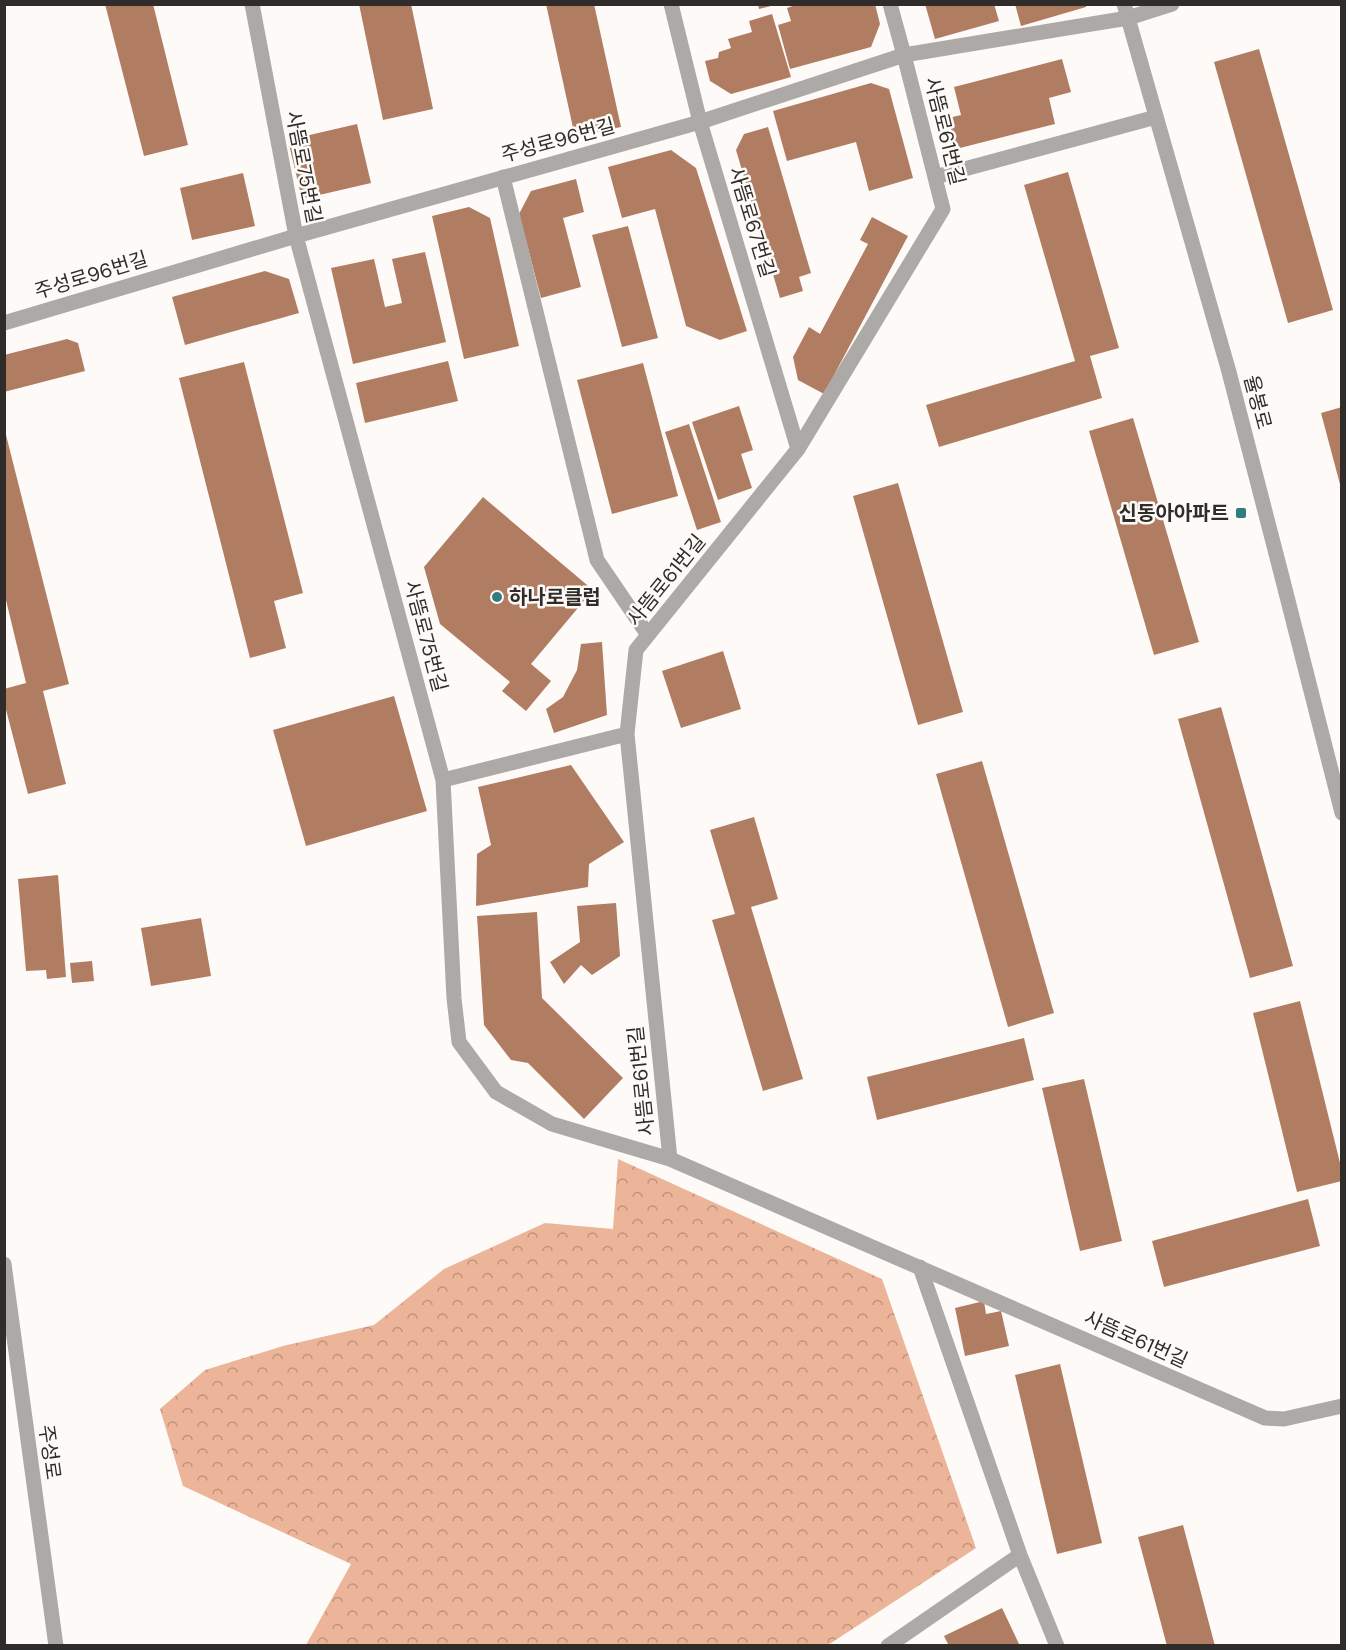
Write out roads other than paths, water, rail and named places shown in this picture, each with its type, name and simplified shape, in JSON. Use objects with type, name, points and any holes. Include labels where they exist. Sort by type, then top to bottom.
[{"type":"street","name":"사뜸로75번길","points":[[252,4],[296,236],[443,780],[454,998],[459,1042],[496,1092],[552,1124],[670,1159]]},
{"type":"street","name":"사뜸로67번길","points":[[671,4],[700,122],[798,449]]},
{"type":"street","name":"사뜸로61번길","points":[[890,4],[943,209],[798,449],[636,650],[627,734],[670,1159],[1265,1418],[1284,1419],[1341,1406]]},
{"type":"street","name":"주성로96번길","points":[[4,323],[296,236],[700,122],[904,55],[1172,4]]},
{"type":"street","name":"율봉로","points":[[1126,11],[1229,372],[1341,813]]},
{"type":"street","points":[[935,177],[1156,117]]},
{"type":"street","points":[[503,177],[597,560],[648,635]]},
{"type":"street","points":[[443,780],[627,734]]},
{"type":"street","name":"주성로","points":[[4,1264],[56,1646]]},
{"type":"street","points":[[920,1267],[1020,1555],[1057,1646]]},
{"type":"street","points":[[888,1646],[1020,1555]]},
{"type":"place","name":"신동아아파트","points":[[1241,513]]},
{"type":"place","name":"하나로클럽","points":[[497,597]]}]
